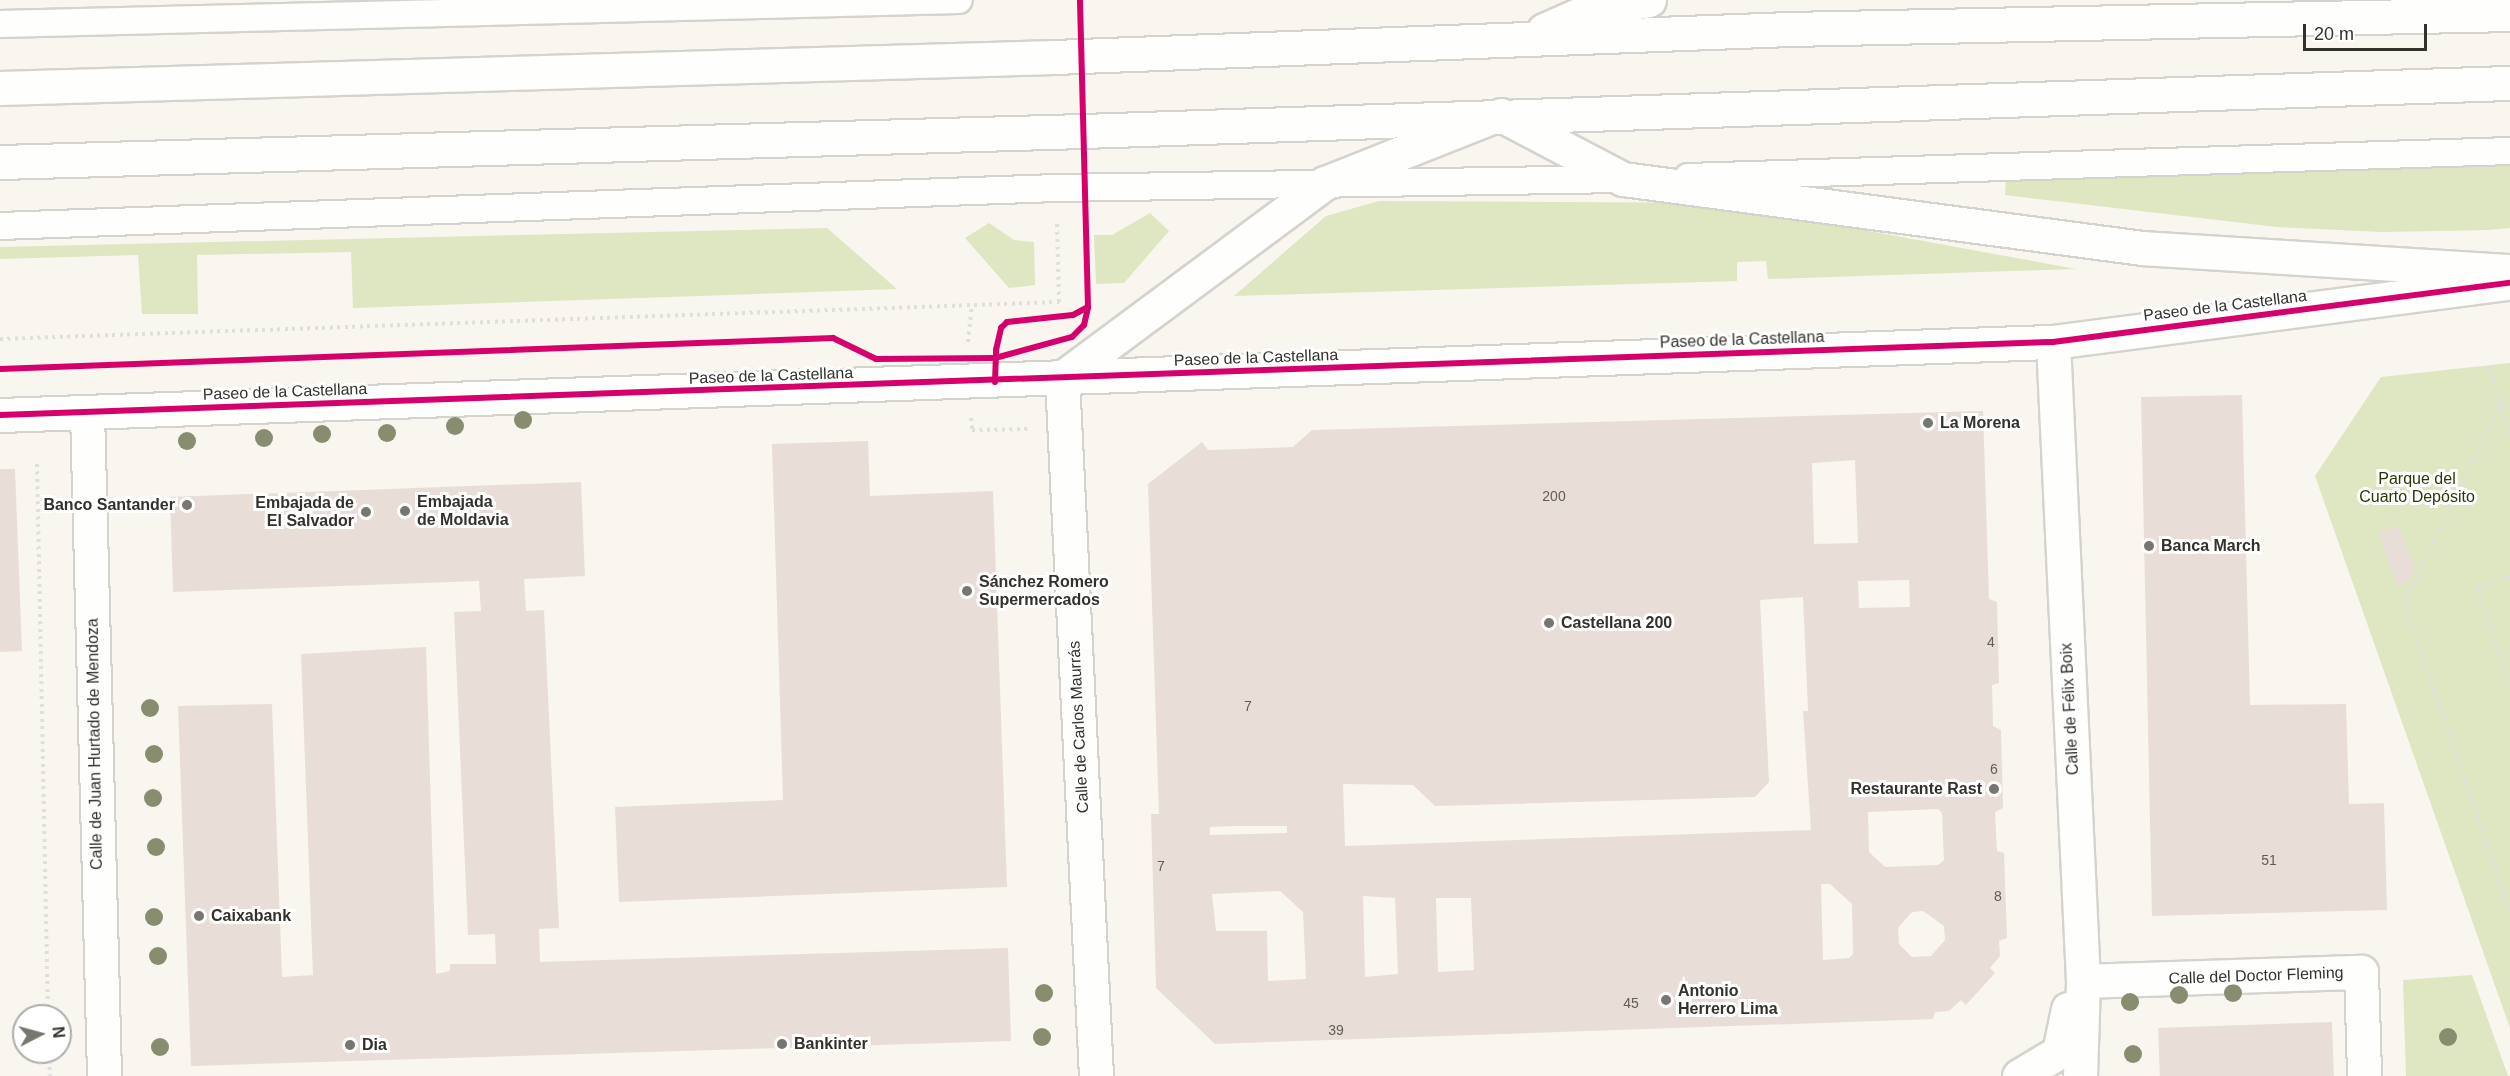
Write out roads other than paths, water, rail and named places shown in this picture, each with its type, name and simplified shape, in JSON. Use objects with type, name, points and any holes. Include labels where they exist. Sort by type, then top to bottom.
[{"type":"main road","points":[[1528,37],[1587,11],[1649,0]]},
{"type":"main road","points":[[4,82],[1054,57],[1528,37],[2510,14]]},
{"type":"main road","points":[[0,162],[1065,131],[1500,114],[2510,82]]},
{"type":"main road","points":[[1062,378],[1325,183],[1500,114],[1623,179],[2142,248],[2510,271]]},
{"type":"main road","name":"Paseo de la Castellana","points":[[0,415],[2053,342],[2510,282]]},
{"type":"main road","name":"Calle de Félix Boix","points":[[2053,342],[2083,981],[2080,1076]]},
{"type":"main road","name":"Calle de Carlos Maurrás","points":[[1062,378],[1096,1076]]},
{"type":"main road","name":"Calle de Juan Hurtado de Mendoza","points":[[87,412],[104,1076]]},
{"type":"main road","points":[[2019,1076],[2059,1052],[2081,949]]},
{"type":"main road","name":"Calle del Doctor Fleming","points":[[2083,981],[2361,972],[2364,1076]]},
{"type":"lane","points":[[0,24],[959,0]]},
{"type":"lane","points":[[0,226],[1056,188],[1623,179],[2510,151]]},
{"type":"place","name":"La Morena","points":[[1928,423]]},
{"type":"place","name":"Banco Santander","points":[[187,505]]},
{"type":"place","name":"Embajada de Moldavia","points":[[405,511]]},
{"type":"place","name":"Embajada de El Salvador","points":[[366,512]]},
{"type":"place","name":"Banca March","points":[[2149,546]]},
{"type":"place","name":"Sánchez Romero Supermercados","points":[[967,591]]},
{"type":"place","name":"Castellana 200","points":[[1549,623]]},
{"type":"place","name":"Restaurante Rast","points":[[1994,789]]},
{"type":"place","name":"Caixabank","points":[[199,916]]},
{"type":"place","name":"Antonio Herrero Lima","points":[[1666,1000]]},
{"type":"place","name":"Bankinter","points":[[782,1044]]},
{"type":"place","name":"Dia","points":[[350,1045]]},
{"type":"park label","name":"Parque del Cuarto Depósito","points":[[2417,488]]}]
